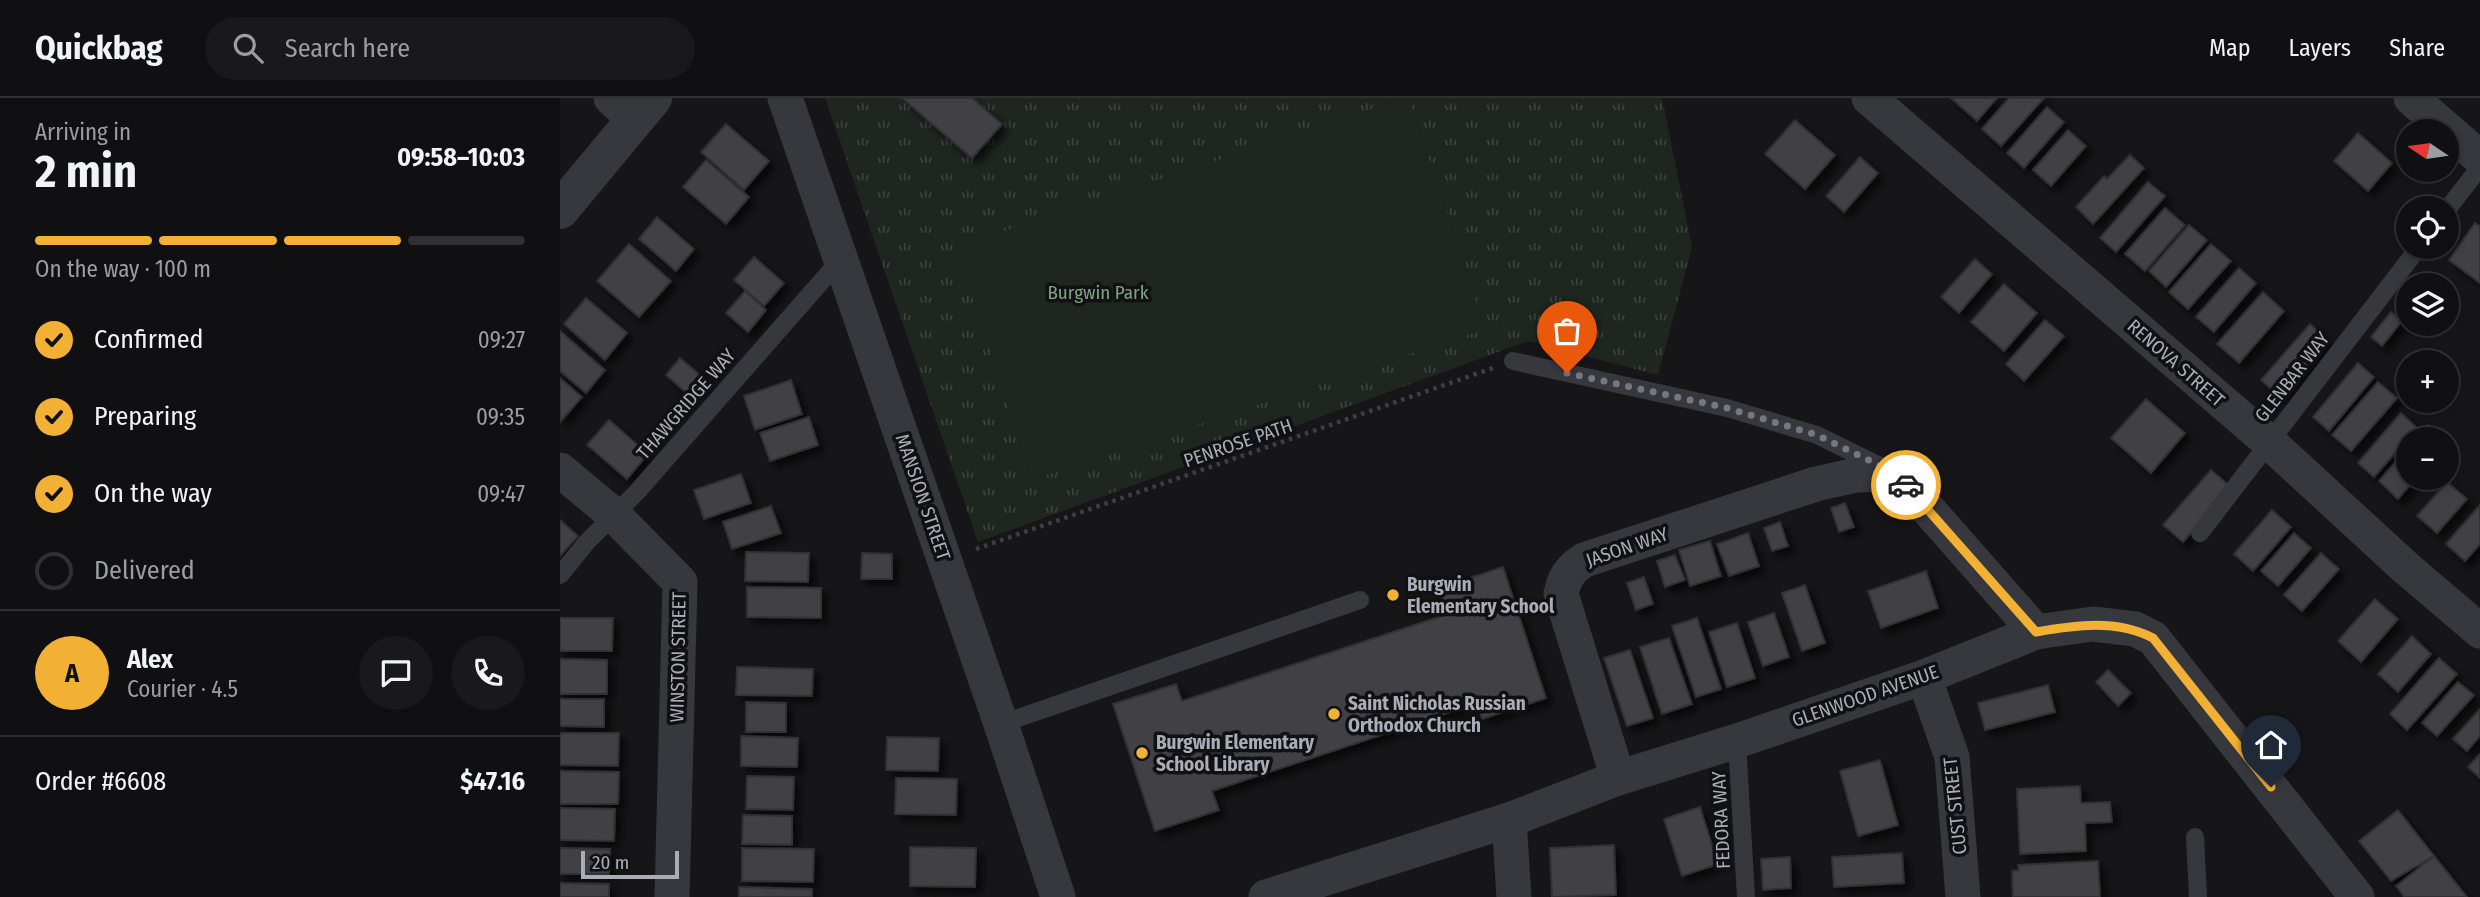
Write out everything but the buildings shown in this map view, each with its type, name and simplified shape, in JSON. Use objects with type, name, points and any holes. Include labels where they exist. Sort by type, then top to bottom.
[{"type":"street","name":"MANSION STREET","points":[[785,98],[1058,897]]},
{"type":"street","name":"RENOVA STREET","points":[[1869,98],[2269,442],[2405,567],[2480,631]]},
{"type":"street","points":[[2410,98],[2480,158]]},
{"type":"street","points":[[560,210],[633,105]]},
{"type":"street","name":"WINSTON STREET","points":[[560,470],[614,515],[680,582],[672,897]]},
{"type":"street","points":[[1897,474],[2036,632]]},
{"type":"street","name":"JASON WAY","points":[[1618,778],[1561,594],[1563,584],[1573,567],[1584,560],[1815,484],[1856,475],[1897,474]]},
{"type":"street","name":"GLENWOOD AVENUE","points":[[1284,894],[1509,820],[1618,778],[1737,741],[1924,677],[2036,632],[2093,624],[2134,629],[2153,638],[2357,897]]},
{"type":"street","name":"CUST STREET","points":[[1924,677],[1952,757],[1963,897]]},
{"type":"street","points":[[1509,820],[1514,897]]},
{"type":"lane","points":[[2458,196],[2480,167]]},
{"type":"lane","name":"THAWGRIDGE WAY","points":[[560,575],[841,259]]},
{"type":"lane","name":"GLENBAR WAY","points":[[2200,533],[2410,259]]},
{"type":"lane","points":[[1513,361],[1727,408],[1817,435],[1897,474]]},
{"type":"lane","points":[[1001,724],[1360,600]]},
{"type":"lane","name":"FEDORA WAY","points":[[1737,741],[1746,897]]},
{"type":"lane","points":[[2194,837],[2198,897]]},
{"type":"path","name":"PENROSE PATH","points":[[972,550],[1513,361]]},
{"type":"green space","name":"Burgwin Park","points":[[825,98],[1662,98],[1692,247],[1658,375],[1528,341],[978,542]]},
{"type":"green space","points":[[1409,98],[1485,329],[1032,480],[956,247]]},
{"type":"way so far","points":[[1567,373],[1727,408],[1817,435],[1897,474],[1906,485]]},
{"type":"place","name":"Burgwin Elementary School","points":[[1393,595]]},
{"type":"place","name":"Saint Nicholas Russian Orthodox Church","points":[[1334,714]]},
{"type":"place","name":"Burgwin Elementary School Library","points":[[1142,753]]},
{"type":"route","points":[[1906,485],[2036,632],[2093,624],[2134,629],[2153,638],[2271,787]]}]
